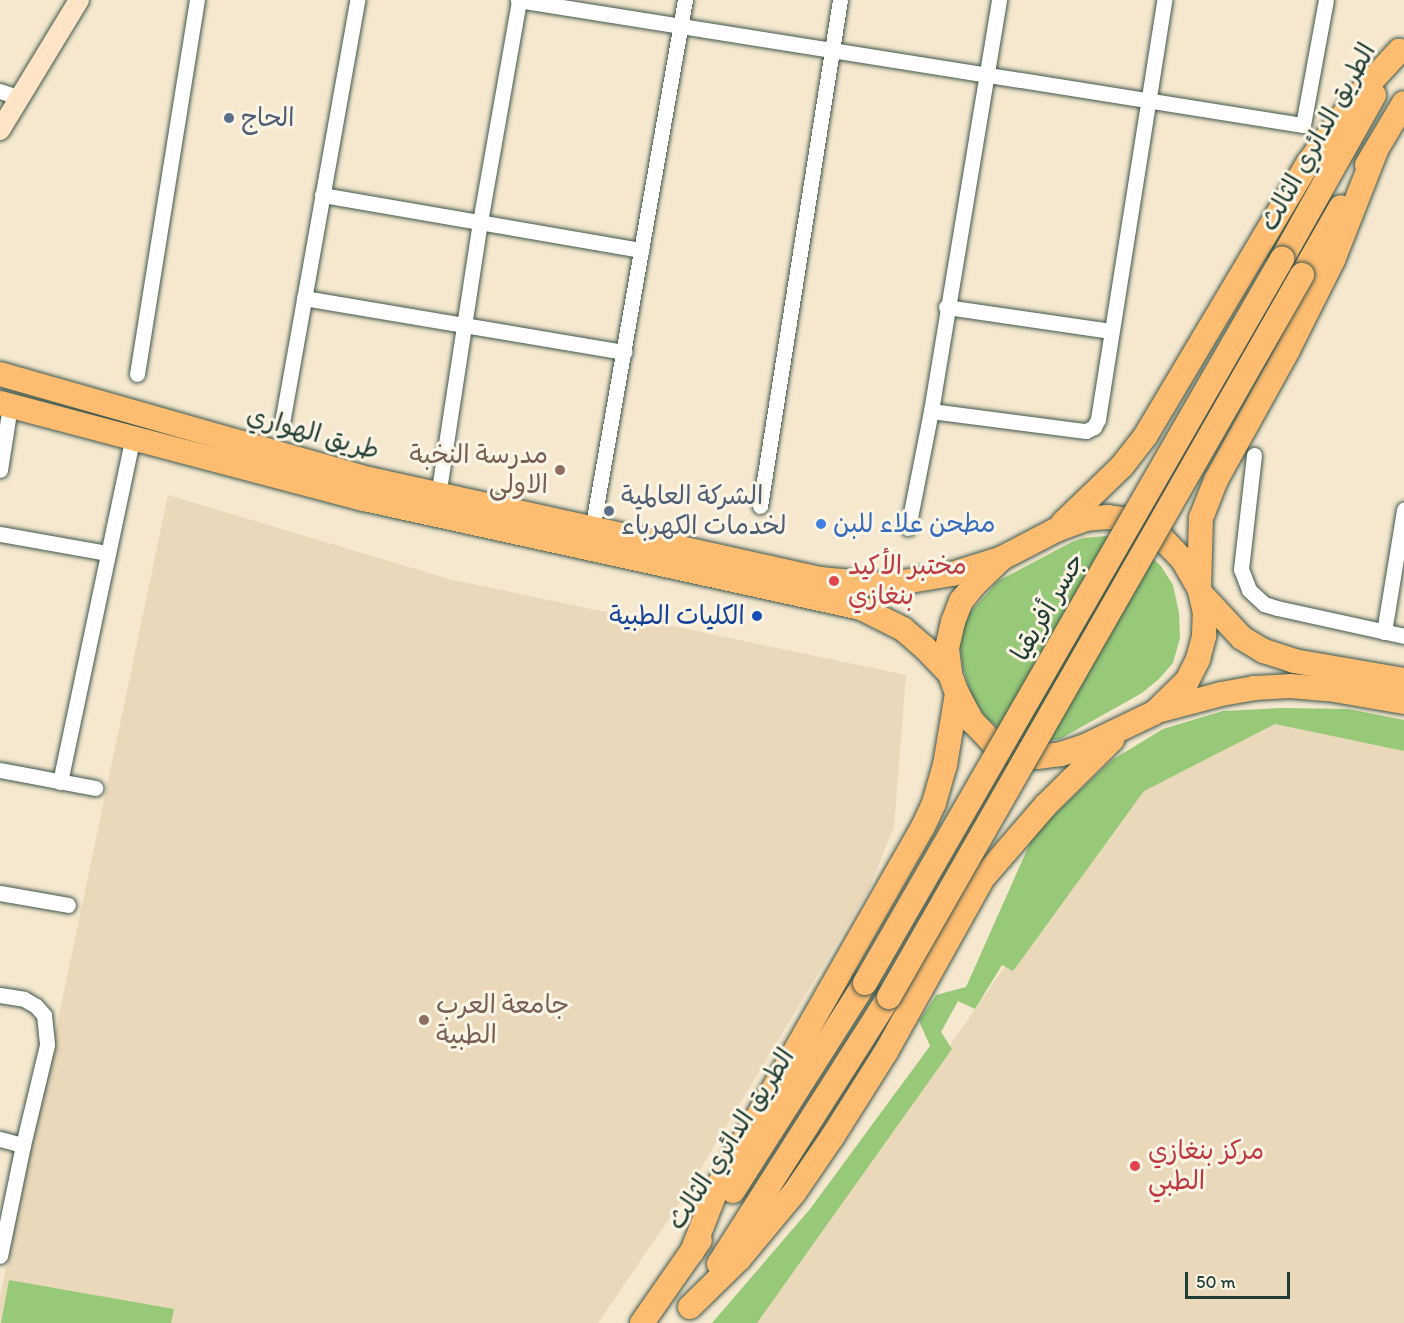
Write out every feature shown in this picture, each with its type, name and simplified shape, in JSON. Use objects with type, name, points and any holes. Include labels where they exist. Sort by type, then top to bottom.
[{"type":"highway","name":"الطريق الدائري الثالث","points":[[1282,259],[1401,47]]},
{"type":"highway","points":[[1056,530],[1122,466],[1146,435],[1309,162],[1356,98],[1401,47]]},
{"type":"highway","name":"الطريق الدائري الثالث","points":[[684,1315],[889,997],[1302,275],[1404,103]]},
{"type":"highway","points":[[1154,713],[1187,681],[1198,659],[1204,636],[1201,592],[1201,518],[1216,480],[1288,350],[1328,270],[1376,151]]},
{"type":"highway","name":"جسر أفريقيا","points":[[865,983],[1282,259]]},
{"type":"highway","name":"طريق الهواري","points":[[0,374],[438,496],[820,579],[886,585],[922,580],[1002,558]]},
{"type":"highway","name":"طريق الهواري","points":[[5,404],[364,499],[861,608],[903,629],[926,648],[953,684],[978,728],[991,741],[1015,754],[1037,757],[1060,754],[1125,728]]},
{"type":"highway","points":[[692,1252],[717,1188],[934,803],[945,765],[953,684],[947,649],[953,622],[961,601],[1002,558],[1056,530],[1086,519],[1108,516],[1136,521],[1163,539],[1182,560],[1201,592],[1242,638],[1264,651],[1294,661],[1404,680]]},
{"type":"highway","points":[[684,1315],[739,1259],[794,1193],[833,1136],[886,1052],[983,878],[1046,805],[1125,728],[1154,713],[1188,701],[1254,688],[1290,686],[1328,689],[1404,702]]},
{"type":"highway","name":"الطريق الدائري الثالث","points":[[642,1323],[692,1252],[865,983]]},
{"type":"main road","points":[[0,130],[79,0]]},
{"type":"street","points":[[137,374],[197,0]]},
{"type":"street","points":[[282,423],[357,0]]},
{"type":"street","points":[[438,496],[480,222],[519,0],[1302,125],[1326,0]]},
{"type":"street","points":[[592,530],[685,0]]},
{"type":"street","points":[[760,506],[830,50],[840,0]]},
{"type":"street","points":[[908,528],[931,411],[946,307],[999,0]]},
{"type":"street","points":[[931,411],[1086,430],[1094,428],[1098,419],[1110,331],[1164,0]]},
{"type":"street","points":[[0,91],[20,98]]},
{"type":"street","points":[[322,195],[641,249]]},
{"type":"street","points":[[304,298],[624,352]]},
{"type":"street","points":[[946,307],[1110,331]]},
{"type":"street","points":[[0,470],[5,404]]},
{"type":"street","points":[[60,782],[132,439]]},
{"type":"street","points":[[1254,455],[1240,569],[1249,590],[1264,604],[1277,608],[1404,636]]},
{"type":"street","points":[[1384,632],[1404,510]]},
{"type":"street","points":[[0,534],[107,553]]},
{"type":"street","points":[[0,770],[95,788]]},
{"type":"street","points":[[0,892],[68,905]]},
{"type":"street","points":[[0,995],[24,999],[36,1006],[44,1016],[47,1029],[47,1045],[22,1144],[3,1230],[0,1256]]},
{"type":"street","points":[[0,1139],[22,1144]]},
{"type":"shaded area","name":"جامعة العرب الطبية","points":[[168,495],[449,579],[906,675],[894,827],[869,889],[685,1195],[598,1323],[0,1323],[0,1297]]},
{"type":"shaded area","name":"مركز بنغازي الطبي","points":[[1281,708],[1404,734],[1404,1323],[757,1323],[1142,769]]},
{"type":"green space","points":[[1106,536],[1129,540],[1146,552],[1161,566],[1173,585],[1179,613],[1180,638],[1173,663],[1142,693],[1060,739],[1038,742],[1011,735],[987,719],[972,697],[963,668],[959,641],[967,616],[998,581],[1072,542],[1083,538]]},
{"type":"green space","points":[[1281,708],[1348,709],[1404,720],[1404,751],[1275,724],[1144,791],[1013,971],[1002,965],[975,1009],[958,1001],[941,1032],[952,1049],[757,1323],[712,1323],[810,1209],[930,1046],[919,1021],[936,995],[966,987],[1034,834],[1112,760],[1163,729],[1223,711]]},
{"type":"green space","points":[[9,1280],[174,1309],[171,1323],[1,1323]]},
{"type":"place","name":"الحاج","points":[[229,118]]},
{"type":"place","name":"مدرسة النخبة الاولى","points":[[560,470]]},
{"type":"place","name":"الشركة العالمية لخدمات الكهرباء","points":[[609,511]]},
{"type":"place","name":"مطحن علاء للبن","points":[[821,524]]},
{"type":"place","name":"مختبر الأكيد بنغازي","points":[[834,581]]},
{"type":"place","name":"الكليات الطبية","points":[[757,616]]},
{"type":"place","name":"جامعة العرب الطبية","points":[[424,1020]]},
{"type":"place","name":"مركز بنغازي الطبي","points":[[1135,1166]]}]
